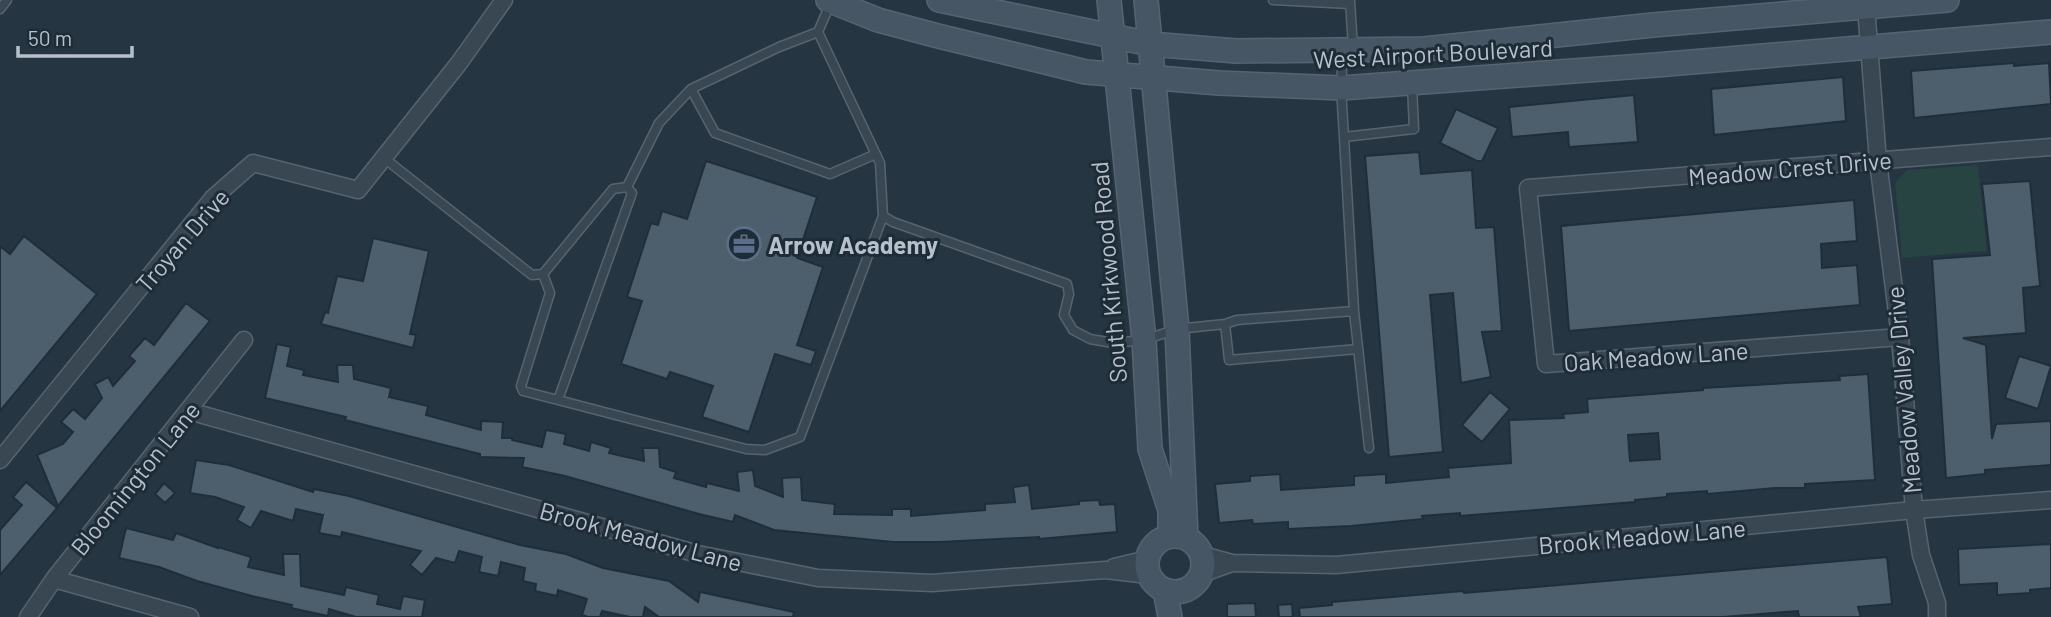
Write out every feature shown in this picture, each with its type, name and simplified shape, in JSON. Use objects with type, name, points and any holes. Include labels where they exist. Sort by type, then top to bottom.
[{"type":"main road","name":"West Airport Boulevard","points":[[830,0],[878,20],[1086,72],[1219,83],[1341,88],[2051,32]]},
{"type":"main road","name":"West Airport Boulevard","points":[[940,0],[1150,44],[1236,51],[1424,49],[1653,25],[1947,0]]},
{"type":"main road","name":"South Kirkwood Road","points":[[1108,0],[1144,340],[1150,449],[1170,510],[1190,551]]},
{"type":"main road","points":[[1146,0],[1177,329],[1192,586],[1162,578]]},
{"type":"main road","points":[[1653,25],[1656,65]]},
{"type":"main road","points":[[1170,617],[1155,544],[1190,551]]},
{"type":"main road","points":[[1162,578],[1182,602],[1185,617]]},
{"type":"street","name":"Troyan Drive","points":[[0,460],[213,198],[253,163],[358,190],[459,64],[504,0]]},
{"type":"street","name":"Meadow Valley Drive","points":[[1866,7],[1878,161],[1900,337],[1914,510],[1921,555],[1937,603],[1937,617]]},
{"type":"street","name":"Meadow Crest Drive","points":[[1528,188],[2051,147]]},
{"type":"street","name":"Oak Meadow Lane","points":[[1528,188],[1546,364],[1900,337]]},
{"type":"street","name":"Bloomington Lane","points":[[28,617],[54,579],[244,340]]},
{"type":"street","name":"Brook Meadow Lane","points":[[189,411],[698,554],[818,578],[932,583],[1105,570],[1162,578]]},
{"type":"street","name":"Brook Meadow Lane","points":[[1190,551],[1232,563],[1336,565],[1914,510],[2051,500]]},
{"type":"street","points":[[54,579],[190,617]]},
{"type":"lane","points":[[0,9],[7,0]]},
{"type":"lane","points":[[830,0],[818,32],[880,163],[880,208],[883,216],[893,222],[1068,284],[1069,294],[1064,315],[1073,330],[1090,340],[1113,343],[1144,340],[1177,329],[1225,324],[1237,320],[1354,311]]},
{"type":"lane","points":[[1273,0],[1350,2],[1348,51],[1341,88],[1354,311],[1369,448]]},
{"type":"lane","points":[[627,187],[659,123],[691,89],[779,47],[818,32]]},
{"type":"lane","points":[[1344,137],[1415,129],[1412,83]]},
{"type":"lane","points":[[691,89],[715,133],[830,174],[876,154]]},
{"type":"lane","points":[[384,158],[533,275],[543,274],[613,189],[627,187]]},
{"type":"lane","points":[[558,400],[632,193],[627,187]]},
{"type":"lane","points":[[543,274],[550,292],[521,386],[523,391],[746,449],[765,450],[800,437],[883,216]]},
{"type":"lane","points":[[1225,324],[1228,360],[1359,349]]},
{"type":"green space","points":[[1978,165],[1987,251],[1902,258],[1895,183],[1907,170]]},
{"type":"building","points":[[2014,63],[2014,66],[2049,63],[2051,104],[1914,118],[1911,71]]},
{"type":"building","points":[[1843,77],[1846,121],[1714,135],[1711,89]]},
{"type":"building","points":[[1634,95],[1638,142],[1569,147],[1568,132],[1512,137],[1509,107]]},
{"type":"building","points":[[1456,109],[1498,128],[1482,161],[1440,143]]},
{"type":"building","points":[[1419,152],[1421,174],[1472,170],[1476,228],[1494,227],[1502,331],[1482,332],[1491,377],[1461,383],[1453,293],[1430,295],[1443,452],[1389,457],[1365,156]]},
{"type":"building","points":[[706,161],[817,197],[797,258],[823,267],[797,345],[816,351],[811,365],[775,354],[749,432],[702,417],[713,386],[670,372],[667,379],[621,364],[642,301],[627,297],[651,223],[658,225],[662,211],[687,219]]},
{"type":"building","points":[[2030,181],[2040,286],[2023,288],[2026,333],[1963,338],[1986,345],[1992,439],[1996,424],[2051,421],[2051,465],[1985,470],[1985,474],[1946,478],[1932,259],[1990,255],[1982,184]]},
{"type":"building","points":[[1854,200],[1857,241],[1821,244],[1822,268],[1857,265],[1860,305],[1569,331],[1561,226]]},
{"type":"building","points":[[24,236],[97,294],[0,411],[0,246],[10,254]]},
{"type":"building","points":[[373,238],[429,251],[410,334],[416,335],[413,348],[321,324],[325,312],[328,313],[337,276],[363,281]]},
{"type":"building","points":[[186,303],[210,321],[58,506],[37,455],[63,444],[73,432],[61,422],[73,409],[85,419],[102,398],[95,384],[108,377],[113,386],[135,361],[129,356],[145,338],[154,345]]},
{"type":"building","points":[[277,344],[291,347],[287,366],[304,370],[303,375],[338,382],[337,365],[353,365],[354,379],[391,388],[389,397],[428,406],[426,415],[481,430],[481,421],[503,422],[502,438],[512,438],[542,447],[546,430],[566,434],[564,444],[589,451],[591,442],[611,448],[609,453],[644,461],[643,448],[659,448],[660,467],[676,472],[674,478],[706,487],[707,483],[739,491],[737,472],[753,470],[755,486],[783,497],[782,478],[801,477],[802,500],[835,504],[834,514],[892,515],[892,509],[911,509],[911,516],[985,510],[985,504],[1015,502],[1013,487],[1029,485],[1032,509],[1079,504],[1079,501],[1099,500],[1100,505],[1115,504],[1117,532],[1039,539],[893,542],[774,530],[735,515],[733,522],[565,476],[522,467],[524,458],[480,457],[480,454],[345,420],[346,417],[265,398]]},
{"type":"building","points":[[2019,356],[2051,366],[2038,409],[2005,398]]},
{"type":"building","points":[[1868,374],[1875,480],[1805,484],[1805,488],[1667,494],[1667,497],[1635,502],[1460,516],[1460,513],[1422,516],[1423,519],[1351,526],[1288,529],[1288,522],[1253,524],[1252,520],[1219,523],[1215,484],[1250,481],[1250,476],[1280,474],[1281,490],[1354,485],[1354,476],[1386,474],[1386,483],[1449,477],[1448,468],[1511,463],[1509,420],[1564,418],[1563,414],[1588,412],[1587,399],[1703,388],[1840,380],[1839,376]],"holes":[[[1658,433],[1660,459],[1630,461],[1628,435]]]},
{"type":"building","points":[[1490,392],[1510,409],[1482,442],[1462,425]]},
{"type":"building","points":[[196,460],[229,465],[313,492],[314,489],[349,496],[520,545],[566,554],[603,568],[669,581],[698,602],[700,592],[794,612],[793,617],[659,617],[645,607],[643,617],[602,611],[600,617],[588,617],[582,615],[587,599],[558,590],[557,596],[535,591],[536,584],[523,581],[525,568],[501,562],[498,576],[479,572],[482,557],[459,551],[455,563],[436,558],[422,575],[410,565],[421,551],[342,532],[341,537],[319,533],[323,515],[296,509],[293,521],[261,511],[251,528],[237,520],[244,507],[215,497],[190,493]]},
{"type":"building","points":[[26,482],[57,508],[0,575],[0,530],[22,505],[13,497]]},
{"type":"building","points":[[164,483],[175,493],[165,503],[155,494]]},
{"type":"building","points":[[126,528],[173,540],[176,533],[251,557],[248,567],[284,575],[283,554],[300,554],[301,586],[344,595],[346,587],[379,595],[377,604],[400,609],[403,596],[425,600],[422,617],[356,617],[329,609],[328,616],[291,608],[292,605],[119,558]]},
{"type":"building","points":[[2051,544],[2051,588],[2030,590],[2030,593],[1997,595],[1997,583],[1959,585],[1958,549]]},
{"type":"building","points":[[1887,557],[1892,604],[1858,607],[1861,617],[1799,617],[1798,611],[1723,617],[1300,617],[1299,608],[1332,605],[1332,602]]},
{"type":"building","points":[[1255,603],[1256,617],[1227,617],[1227,604]]},
{"type":"building","points":[[1292,604],[1293,617],[1279,617],[1278,605]]},
{"type":"place","name":"Arrow Academy","points":[[744,244]]}]
